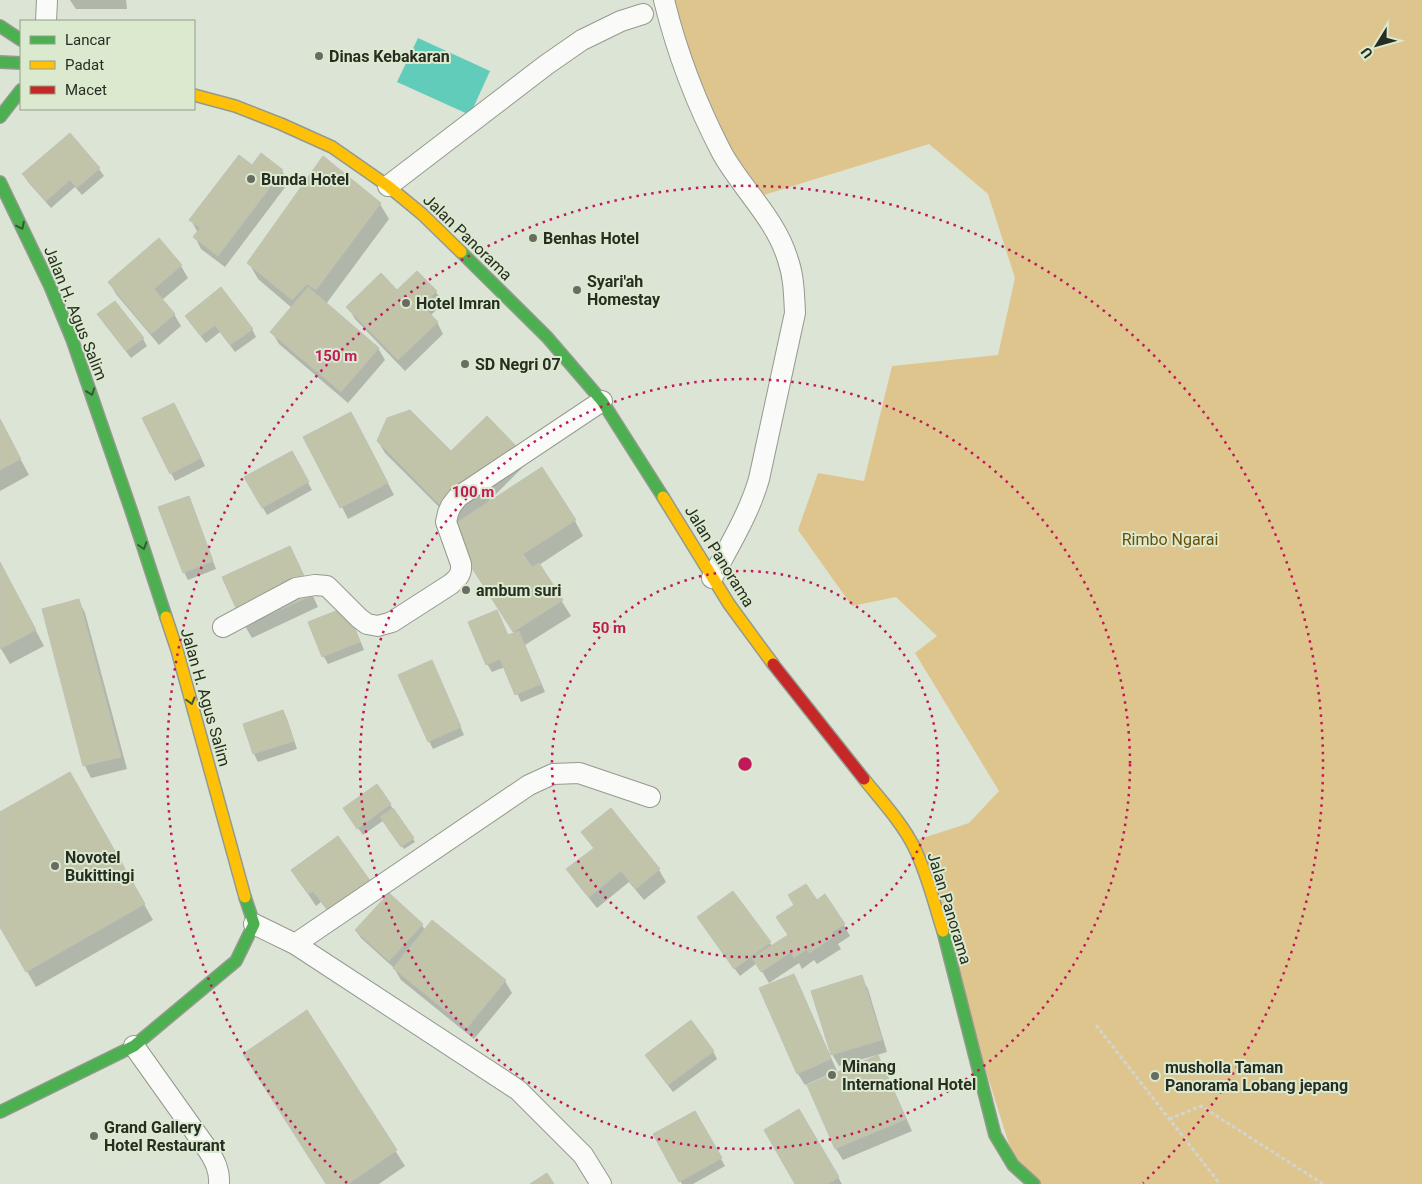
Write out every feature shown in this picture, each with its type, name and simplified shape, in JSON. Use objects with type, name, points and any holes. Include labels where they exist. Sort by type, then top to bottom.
[{"type":"main road","points":[[0,26],[20,39]]},
{"type":"main road","points":[[0,62],[20,62]]},
{"type":"main road","points":[[0,118],[20,91]]},
{"type":"main road","name":"Jalan Panorama","points":[[195,95],[235,106],[332,147],[388,186],[422,214],[547,337],[602,402],[637,454],[729,604],[788,684],[896,819],[914,846],[928,882],[944,935],[995,1135],[1013,1165],[1034,1184]]},
{"type":"main road","name":"Jalan H. Agus Salim","points":[[0,182],[50,286],[72,339],[131,510],[178,650],[241,885],[254,924]]},
{"type":"main road","points":[[0,1112],[134,1046],[236,961],[254,924]]},
{"type":"street","points":[[46,20],[47,0]]},
{"type":"street","points":[[664,0],[691,85],[723,154],[784,247],[789,261],[794,288],[795,312],[757,487],[747,511],[712,578]]},
{"type":"street","points":[[388,186],[546,65],[582,40],[621,21],[642,14]]},
{"type":"street","points":[[223,627],[296,588],[315,585],[327,586],[367,624],[378,626],[392,622],[459,577],[462,571],[461,564],[446,522],[451,506],[458,497],[602,402]]},
{"type":"street","points":[[295,944],[529,785],[553,774],[579,773],[650,797]]},
{"type":"street","points":[[254,924],[295,944],[518,1090],[583,1155],[601,1184]]},
{"type":"street","points":[[134,1046],[208,1150],[220,1176],[219,1184]]},
{"type":"path","points":[[1096,1025],[1220,1184]]},
{"type":"path","points":[[1169,1119],[1201,1106],[1324,1184]]},
{"type":"path","points":[[1312,1177],[1312,1184]]},
{"type":"green space","name":"Rimbo Ngarai","points":[[663,0],[1422,0],[1422,1184],[1028,1184],[1018,1173],[914,841],[969,823],[999,791],[915,653],[937,636],[896,597],[852,606],[798,530],[818,473],[864,481],[892,366],[998,355],[1015,278],[988,194],[929,144],[747,200],[707,145],[699,130],[688,97]]},
{"type":"water","points":[[418,38],[490,71],[470,115],[397,82]]},
{"type":"building","points":[[70,133],[100,168],[77,188],[70,180],[46,201],[22,174]]},
{"type":"building","points":[[261,153],[283,170],[218,256],[193,237],[200,228],[189,220],[239,155],[252,165]]},
{"type":"building","points":[[323,156],[381,203],[316,290],[307,284],[292,300],[247,263]]},
{"type":"building","points":[[159,238],[182,265],[154,289],[175,314],[151,334],[108,282]]},
{"type":"building","points":[[417,271],[437,291],[422,305],[438,322],[398,360],[346,307],[381,273],[397,290]]},
{"type":"building","points":[[221,287],[253,329],[230,345],[215,325],[201,336],[185,316]]},
{"type":"building","points":[[308,287],[379,348],[341,392],[270,332]]},
{"type":"building","points":[[115,301],[144,338],[126,351],[97,314]]},
{"type":"building","points":[[174,403],[201,458],[170,474],[142,418]]},
{"type":"building","points":[[410,410],[451,451],[487,416],[521,451],[453,518],[377,441],[387,418]]},
{"type":"building","points":[[351,412],[388,483],[340,508],[303,437]]},
{"type":"building","points":[[0,419],[21,459],[0,470]]},
{"type":"building","points":[[292,451],[309,482],[262,508],[244,477]]},
{"type":"building","points":[[542,467],[576,520],[523,554],[532,567],[539,563],[563,600],[513,632],[447,529]]},
{"type":"building","points":[[189,496],[213,561],[183,573],[158,507]]},
{"type":"building","points":[[290,546],[313,595],[244,626],[222,577]]},
{"type":"building","points":[[0,562],[36,630],[0,649]]},
{"type":"building","points":[[79,599],[121,757],[83,766],[42,609]]},
{"type":"building","points":[[346,607],[360,642],[322,657],[308,622]]},
{"type":"building","points":[[497,610],[508,635],[519,631],[541,684],[515,695],[500,659],[486,665],[468,622]]},
{"type":"building","points":[[432,660],[461,727],[428,742],[398,675]]},
{"type":"building","points":[[283,710],[294,741],[253,754],[243,724]]},
{"type":"building","points":[[70,772],[145,904],[26,972],[0,927],[0,812]]},
{"type":"building","points":[[377,784],[391,804],[357,829],[343,808]]},
{"type":"building","points":[[393,808],[414,838],[401,847],[380,817]]},
{"type":"building","points":[[611,808],[660,869],[636,889],[621,871],[589,897],[566,869],[594,848],[581,832]]},
{"type":"building","points":[[338,836],[371,882],[329,912],[313,891],[308,894],[291,870]]},
{"type":"building","points":[[806,884],[817,900],[825,894],[845,924],[832,932],[835,936],[809,953],[807,949],[794,958],[791,952],[761,972],[752,958],[788,935],[776,917],[794,905],[788,895]]},
{"type":"building","points":[[733,891],[771,942],[734,969],[697,917]]},
{"type":"building","points":[[389,893],[423,924],[389,961],[355,930]]},
{"type":"building","points":[[432,920],[506,980],[467,1028],[393,968]]},
{"type":"building","points":[[794,974],[831,1059],[797,1074],[759,988]]},
{"type":"building","points":[[862,975],[882,1040],[831,1055],[811,991]]},
{"type":"building","points":[[307,1010],[397,1150],[348,1184],[326,1184],[243,1054]]},
{"type":"building","points":[[691,1020],[714,1051],[668,1085],[645,1055]]},
{"type":"building","points":[[878,1055],[906,1119],[835,1149],[807,1085]]},
{"type":"building","points":[[799,1109],[839,1177],[828,1184],[795,1184],[764,1130]]},
{"type":"building","points":[[695,1111],[722,1158],[679,1182],[653,1134]]},
{"type":"building","points":[[547,1173],[554,1184],[530,1184]]},
{"type":"traffic: fast","points":[[0,26],[20,39]]},
{"type":"traffic: fast","points":[[0,62],[20,63]]},
{"type":"traffic: fast","points":[[0,117],[20,91]]},
{"type":"traffic: fast","points":[[0,182],[50,286],[72,339],[166,617]]},
{"type":"traffic: fast","points":[[461,252],[547,337],[602,401],[663,497]]},
{"type":"traffic: fast","points":[[0,1112],[134,1046],[236,961],[254,924],[245,897]]},
{"type":"traffic: fast","points":[[943,931],[995,1135],[1013,1165],[1034,1184]]},
{"type":"traffic: slow","points":[[195,95],[235,106],[332,147],[388,186],[422,214],[461,252]]},
{"type":"traffic: slow","points":[[663,497],[729,604],[773,664]]},
{"type":"traffic: slow","points":[[166,617],[177,650],[245,897]]},
{"type":"traffic: slow","points":[[864,779],[898,821],[914,847],[927,878],[943,931]]},
{"type":"traffic: jam","points":[[773,664],[864,779]]},
{"type":"place","name":"Dinas Kebakaran","points":[[319,56]]},
{"type":"place","name":"Bunda Hotel","points":[[251,179]]},
{"type":"place","name":"Benhas Hotel","points":[[533,238]]},
{"type":"place","name":"Syari'ah Homestay","points":[[577,290]]},
{"type":"place","name":"Hotel Imran","points":[[406,303]]},
{"type":"place","name":"SD Negri 07","points":[[465,364]]},
{"type":"place","name":"ambum suri","points":[[466,590]]},
{"type":"place","name":"Novotel Bukittingi","points":[[55,866]]},
{"type":"place","name":"Minang International Hotel","points":[[832,1075]]},
{"type":"place","name":"musholla Taman Panorama Lobang jepang","points":[[1155,1076]]},
{"type":"place","name":"Grand Gallery Hotel Restaurant","points":[[94,1136]]}]
